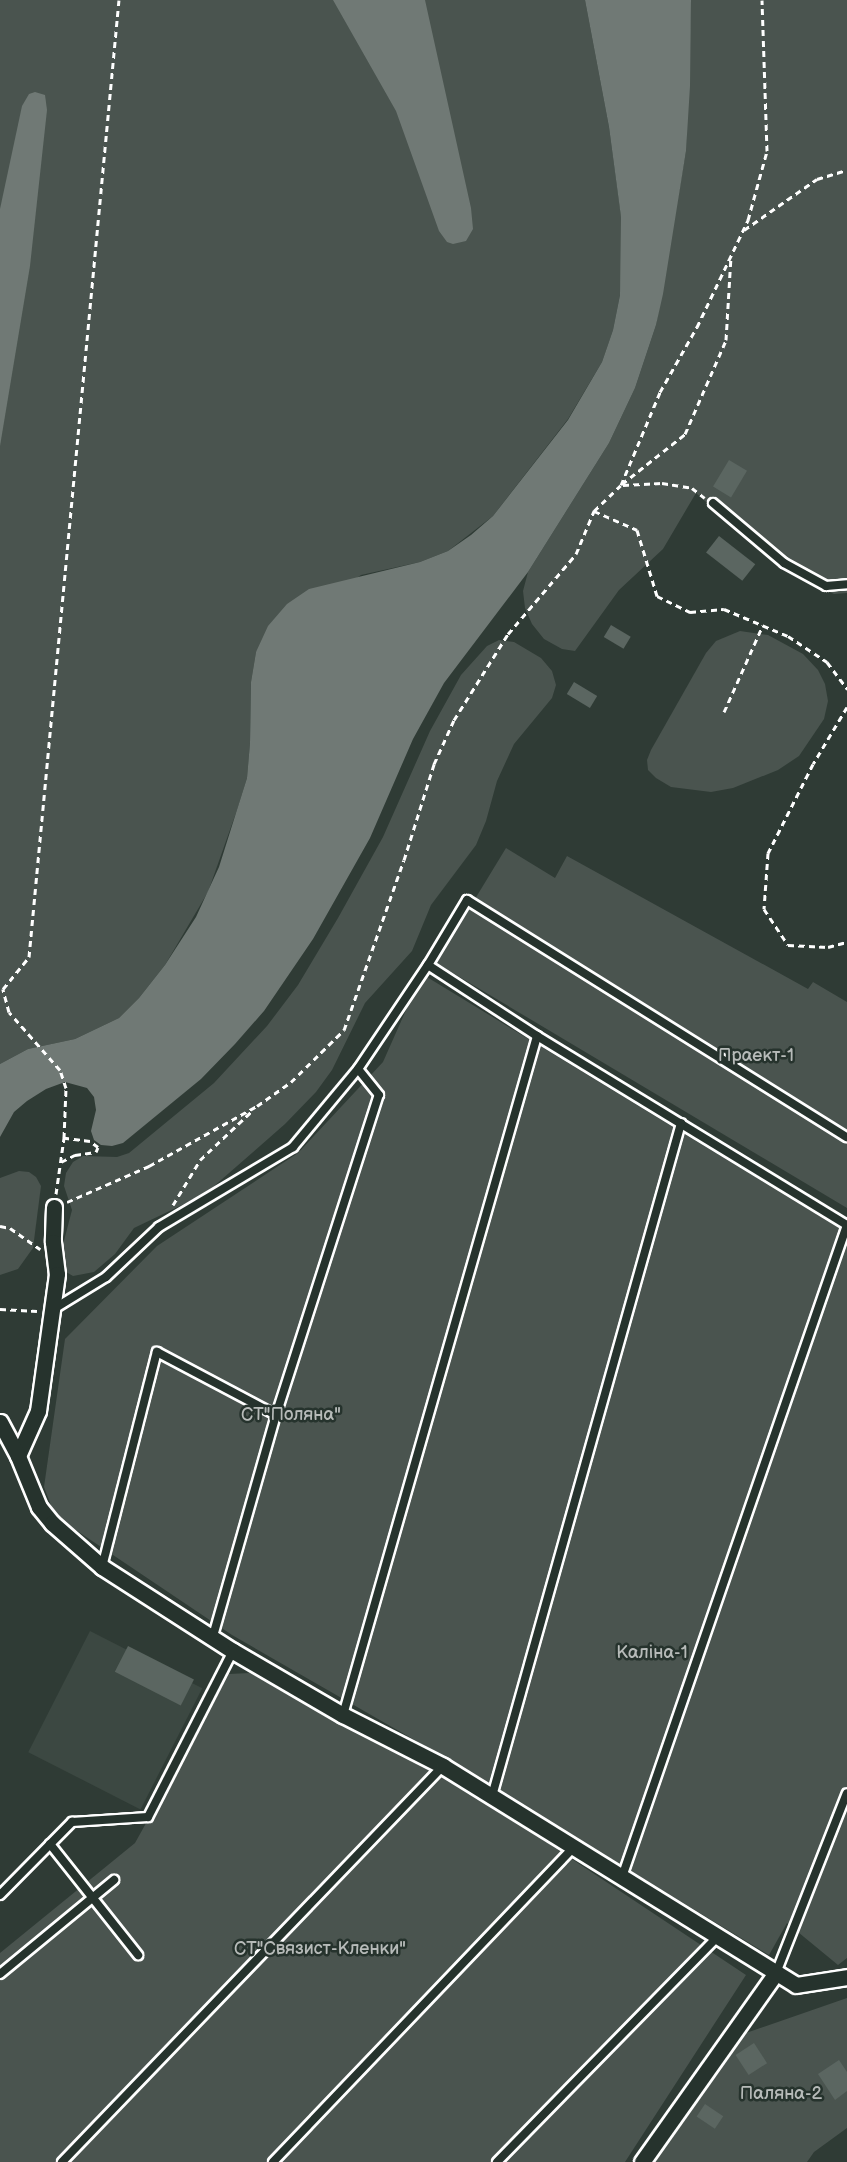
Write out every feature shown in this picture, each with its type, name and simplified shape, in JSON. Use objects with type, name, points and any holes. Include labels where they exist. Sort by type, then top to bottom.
[{"type":"street","points":[[18,1456],[38,1411],[57,1265],[52,1242],[54,1207]]},
{"type":"street","points":[[2,1429],[18,1456],[44,1514],[102,1567],[213,1636],[233,1651],[343,1715],[443,1766],[796,1985],[847,1977]]},
{"type":"street","points":[[642,2162],[776,1973]]},
{"type":"lane","points":[[712,503],[784,563],[826,586],[847,584]]},
{"type":"lane","points":[[51,1311],[106,1277],[159,1227],[293,1148],[358,1069],[428,965],[467,900],[847,1137]]},
{"type":"lane","points":[[428,965],[537,1036],[847,1225],[622,1877]]},
{"type":"lane","points":[[343,1715],[537,1036]]},
{"type":"lane","points":[[213,1636],[276,1415],[379,1095],[358,1069]]},
{"type":"lane","points":[[492,1796],[681,1123]]},
{"type":"lane","points":[[102,1567],[157,1352],[276,1415]]},
{"type":"lane","points":[[0,1895],[72,1822],[148,1817],[233,1651]]},
{"type":"lane","points":[[62,2162],[443,1766]]},
{"type":"lane","points":[[776,1973],[847,1793]]},
{"type":"lane","points":[[50,1844],[138,1954]]},
{"type":"lane","points":[[273,2162],[574,1847]]},
{"type":"lane","points":[[0,1974],[114,1880]]},
{"type":"lane","points":[[497,2162],[717,1937]]},
{"type":"path","points":[[54,1207],[64,1138],[67,1096],[60,1070],[9,1012],[1,988],[29,957],[118,0]]},
{"type":"path","points":[[621,485],[660,392],[697,327],[743,231],[766,151],[762,0]]},
{"type":"path","points":[[743,231],[817,179],[847,170]]},
{"type":"path","points":[[54,1207],[149,1166],[257,1106],[291,1082],[344,1030],[404,860],[434,764],[454,720],[508,634],[576,554],[594,511],[621,485],[685,434],[726,340],[732,254]]},
{"type":"path","points":[[621,485],[662,483],[692,488],[712,503]]},
{"type":"path","points":[[594,511],[637,530],[657,596],[690,612],[723,609],[788,636],[827,662],[847,689]]},
{"type":"path","points":[[723,712],[763,625]]},
{"type":"path","points":[[847,707],[813,764],[768,853],[764,909],[788,945],[828,947],[847,942]]},
{"type":"path","points":[[159,1227],[200,1160],[257,1106]]},
{"type":"path","points":[[61,1162],[75,1155],[94,1153],[98,1148],[90,1141],[64,1138]]},
{"type":"path","points":[[0,1226],[25,1238],[57,1265]]},
{"type":"path","points":[[0,1309],[51,1311]]},
{"type":"shaded area","points":[[333,0],[425,0],[471,208],[473,229],[466,241],[453,244],[447,242],[439,231],[396,111]]},
{"type":"shaded area","points":[[585,0],[691,0],[690,86],[686,151],[663,294],[656,325],[635,388],[609,443],[528,572],[444,683],[413,739],[370,838],[313,939],[264,1011],[201,1079],[123,1143],[112,1146],[101,1145],[94,1140],[91,1131],[96,1110],[94,1097],[87,1088],[65,1082],[46,1089],[14,1112],[0,1137],[0,1064],[28,1049],[75,1039],[119,1018],[139,998],[165,965],[196,917],[219,867],[247,778],[251,682],[256,652],[268,626],[287,604],[309,589],[420,562],[448,551],[471,535],[493,516],[568,420],[602,362],[613,330],[620,295],[621,217],[609,127]]},
{"type":"shaded area","points":[[35,92],[45,95],[47,110],[30,266],[0,446],[0,209],[22,106],[29,94]]},
{"type":"shaded area","points":[[90,1631],[202,1688],[141,1809],[28,1752]]},
{"type":"green space","points":[[0,0],[585,0],[609,127],[621,216],[623,253],[620,295],[613,330],[602,362],[568,419],[493,516],[448,551],[420,562],[361,575],[256,652],[251,682],[247,778],[208,892],[165,965],[139,998],[119,1018],[75,1039],[28,1049],[0,1064]]},
{"type":"green space","points":[[691,0],[847,0],[847,593],[834,594],[792,574],[763,553],[696,493],[663,549],[619,590],[575,651],[562,649],[544,639],[532,624],[525,608],[523,591],[528,572],[609,443],[635,388],[656,325],[686,151]]},
{"type":"green space","points":[[740,631],[768,635],[803,654],[818,670],[825,684],[828,701],[824,719],[799,756],[778,770],[733,788],[711,792],[671,787],[648,770],[647,760],[651,750],[706,653],[716,641]]},
{"type":"green space","points":[[499,640],[514,642],[541,658],[552,671],[556,685],[552,698],[514,744],[497,781],[486,821],[476,845],[431,905],[412,951],[365,1003],[332,1070],[316,1092],[285,1124],[205,1194],[134,1228],[115,1254],[94,1272],[73,1276],[66,1272],[60,1256],[72,1210],[64,1186],[66,1173],[73,1162],[83,1156],[117,1157],[129,1153],[214,1083],[267,1026],[298,985],[383,837],[430,731],[461,675],[487,646]]},
{"type":"green space","name":"Праект-1","points":[[506,848],[555,878],[567,856],[808,989],[813,982],[847,1002],[847,1208],[436,963]]},
{"type":"green space","points":[[422,974],[847,1233],[847,1958],[838,1965],[787,1923],[769,1955],[425,1746],[232,1635],[55,1516],[44,1487],[65,1339],[157,1246],[298,1153],[383,1062]]},
{"type":"green space","points":[[19,1171],[29,1172],[36,1177],[41,1186],[33,1248],[18,1269],[0,1275],[0,1178]]},
{"type":"green space","name":"СТ\"Связист-Кленки\"","points":[[250,1673],[447,1776],[746,1975],[625,2162],[0,2162],[0,1953],[135,1843],[229,1674]]},
{"type":"green space","name":"Паляна-2","points":[[847,1998],[847,2128],[814,2152],[807,2162],[653,2162],[743,2034]]},
{"type":"building","points":[[729,460],[747,471],[731,497],[713,487]]},
{"type":"building","points":[[719,536],[755,564],[742,581],[706,553]]},
{"type":"building","points":[[611,625],[631,637],[624,649],[604,637]]},
{"type":"building","points":[[574,682],[597,696],[590,708],[567,694]]},
{"type":"building","points":[[128,1646],[194,1680],[181,1705],[115,1672]]},
{"type":"building","points":[[754,2043],[767,2063],[749,2075],[736,2055]]},
{"type":"building","points":[[839,2060],[847,2072],[847,2091],[835,2100],[818,2074]]},
{"type":"building","points":[[705,2104],[723,2116],[715,2129],[697,2116]]},
{"type":"park label","name":"СТ\"Поляна\"","points":[[291,1415]]},
{"type":"park label","name":"Каліна-1","points":[[652,1653]]}]
